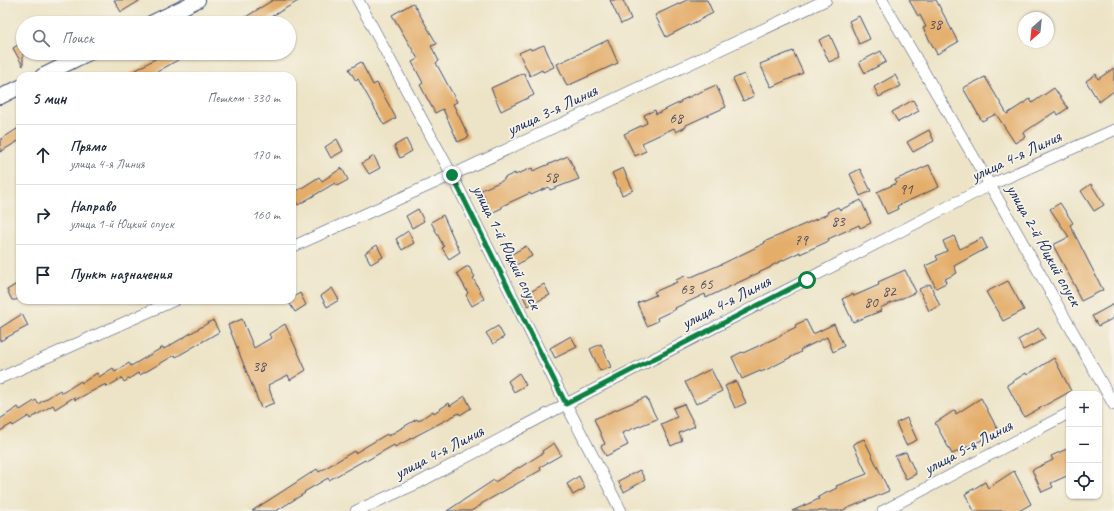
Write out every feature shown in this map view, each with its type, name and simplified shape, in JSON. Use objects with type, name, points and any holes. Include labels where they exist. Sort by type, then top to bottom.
[{"type":"street","points":[[165,16],[198,0]]},
{"type":"street","name":"улица 1-й Юцкий спуск","points":[[358,0],[452,175],[621,511]]},
{"type":"street","name":"улица 3-я Линия","points":[[296,245],[452,175],[826,0]]},
{"type":"street","name":"улица 2-й Юцкий спуск","points":[[882,0],[990,185],[1114,405]]},
{"type":"street","points":[[50,72],[75,60]]},
{"type":"street","points":[[0,97],[16,89]]},
{"type":"street","name":"улица 4-я Линия","points":[[356,511],[418,483],[566,404],[990,185],[1114,130]]},
{"type":"street","points":[[0,378],[166,304]]},
{"type":"street","name":"улица 5-я Линия","points":[[883,511],[1066,415]]},
{"type":"building","points":[[114,0],[141,0],[121,12]]},
{"type":"building","points":[[273,0],[300,0],[272,16],[247,16]]},
{"type":"building","points":[[610,0],[623,0],[631,19],[621,24]]},
{"type":"building","points":[[687,0],[707,0],[713,13],[666,37],[655,15]]},
{"type":"building","points":[[909,0],[936,0],[958,42],[937,54],[923,28],[926,27],[920,15],[918,16]]},
{"type":"building","points":[[413,3],[437,44],[431,46],[439,61],[436,63],[457,102],[453,104],[469,137],[458,142],[443,109],[435,113],[420,85],[423,83],[412,62],[418,59],[392,15]]},
{"type":"building","points":[[859,16],[870,39],[859,44],[849,21]]},
{"type":"building","points":[[830,35],[840,57],[829,62],[819,40]]},
{"type":"building","points":[[608,40],[618,63],[567,86],[557,64]]},
{"type":"building","points":[[544,45],[554,67],[543,72],[542,70],[530,76],[519,53],[530,48],[531,50]]},
{"type":"building","points":[[16,46],[16,53],[13,48]]},
{"type":"building","points":[[793,51],[803,73],[771,87],[760,64]]},
{"type":"building","points":[[881,51],[886,62],[865,73],[859,62]]},
{"type":"building","points":[[153,60],[178,60],[157,72],[133,72]]},
{"type":"building","points":[[361,62],[373,85],[377,83],[396,118],[384,125],[358,79],[356,81],[349,69]]},
{"type":"building","points":[[1114,68],[1114,91],[1099,102],[1086,81],[1096,74],[1098,79]]},
{"type":"building","points":[[524,73],[534,95],[501,111],[491,88]]},
{"type":"building","points":[[744,74],[754,96],[743,101],[733,79]]},
{"type":"building","points":[[895,75],[901,86],[879,97],[874,87]]},
{"type":"building","points":[[985,77],[1007,114],[1030,99],[1032,103],[1054,88],[1068,108],[1058,115],[1056,111],[1023,133],[1025,137],[1015,143],[996,114],[982,121],[963,88]]},
{"type":"building","points":[[716,85],[726,107],[686,125],[686,127],[676,132],[674,128],[642,143],[646,151],[635,156],[624,134],[647,123],[644,115],[655,110],[656,114],[681,102],[680,101]]},
{"type":"building","points":[[913,100],[919,111],[898,122],[892,112]]},
{"type":"building","points":[[16,130],[16,142],[0,152],[0,140]]},
{"type":"building","points":[[929,130],[934,141],[913,152],[907,142]]},
{"type":"building","points":[[337,139],[343,151],[331,158],[325,147]]},
{"type":"building","points":[[406,139],[412,151],[400,158],[394,146]]},
{"type":"building","points":[[374,156],[380,168],[369,174],[362,163]]},
{"type":"building","points":[[568,156],[579,179],[550,190],[549,187],[531,195],[530,193],[502,206],[502,208],[491,213],[481,190],[504,180],[504,178],[515,173],[515,175],[532,168],[533,171]]},
{"type":"building","points":[[929,165],[939,187],[897,206],[898,209],[887,214],[877,192],[897,183],[895,180]]},
{"type":"building","points":[[342,168],[348,180],[337,186],[335,183],[298,205],[296,201],[296,191],[319,177],[322,181]]},
{"type":"building","points":[[623,168],[633,190],[622,195],[612,173]]},
{"type":"building","points":[[860,169],[871,191],[860,196],[850,174]]},
{"type":"building","points":[[1091,184],[1104,205],[1094,211],[1081,191]]},
{"type":"building","points":[[861,200],[871,223],[860,228],[859,225],[828,239],[829,241],[800,254],[800,252],[706,298],[705,294],[675,308],[676,309],[657,318],[658,321],[647,326],[637,303],[656,295],[654,292],[677,282],[676,280],[687,275],[689,278],[724,263],[765,243],[764,242],[828,214],[827,212],[838,207],[840,210]]},
{"type":"building","points":[[1060,203],[1073,223],[1070,225],[1103,290],[1081,301],[1076,291],[1077,290],[1053,245],[1069,237],[1050,209]]},
{"type":"building","points":[[418,209],[424,221],[412,228],[406,216]]},
{"type":"building","points":[[443,215],[460,252],[449,259],[442,248],[444,247],[431,222]]},
{"type":"building","points":[[408,231],[414,243],[402,250],[396,239]]},
{"type":"building","points":[[954,236],[960,249],[982,238],[987,248],[954,266],[957,273],[945,279],[946,283],[936,288],[925,266],[938,260],[936,256],[947,251],[943,241]]},
{"type":"building","points":[[377,245],[383,257],[371,264],[365,253]]},
{"type":"building","points":[[526,246],[532,256],[511,268],[505,258]]},
{"type":"building","points":[[466,267],[469,267],[475,277],[473,278],[484,299],[472,306],[466,295],[468,293],[457,273]]},
{"type":"building","points":[[905,270],[916,292],[880,308],[881,311],[853,322],[842,299],[853,294],[854,296],[879,285],[878,282]]},
{"type":"building","points":[[1008,281],[1024,310],[1003,321],[986,292]]},
{"type":"building","points":[[16,284],[16,300],[12,300],[7,290]]},
{"type":"building","points":[[544,284],[550,295],[528,306],[523,296]]},
{"type":"building","points":[[930,284],[940,306],[929,311],[919,289]]},
{"type":"building","points":[[332,288],[339,300],[327,307],[321,296]]},
{"type":"building","points":[[300,293],[306,305],[295,312],[290,304],[296,304],[296,296]]},
{"type":"building","points":[[1114,304],[1114,318],[1098,326],[1092,316]]},
{"type":"building","points":[[22,314],[28,326],[0,341],[0,328]]},
{"type":"building","points":[[242,319],[254,348],[271,338],[269,334],[285,324],[306,370],[290,380],[288,375],[268,385],[274,403],[261,408],[228,325]]},
{"type":"building","points":[[213,320],[219,332],[176,357],[175,355],[140,375],[138,373],[124,382],[122,378],[107,387],[106,384],[75,400],[74,397],[55,409],[53,405],[30,419],[29,416],[13,426],[12,424],[0,431],[0,419],[18,407],[20,410],[36,400],[38,404],[60,390],[62,393],[81,381],[82,383],[97,373],[99,377],[113,368],[115,372],[129,363],[131,366],[163,347],[164,349]]},
{"type":"building","points":[[806,320],[813,334],[834,324],[844,346],[833,352],[827,337],[800,350],[801,352],[772,367],[742,379],[732,357],[780,336],[796,327],[795,325]]},
{"type":"building","points":[[498,326],[504,337],[493,344],[486,333]]},
{"type":"building","points":[[1039,328],[1045,339],[1023,350],[1018,340]]},
{"type":"building","points":[[571,336],[577,347],[555,358],[550,348]]},
{"type":"building","points":[[601,344],[611,367],[600,371],[590,349]]},
{"type":"building","points":[[1054,358],[1071,391],[1066,391],[1066,394],[1024,417],[1007,385],[1026,373],[1027,375]]},
{"type":"building","points":[[711,369],[722,391],[696,404],[685,382]]},
{"type":"building","points":[[519,373],[526,385],[514,392],[508,381]]},
{"type":"building","points":[[736,381],[746,403],[735,408],[725,386]]},
{"type":"building","points":[[465,396],[471,408],[460,415],[459,413],[395,447],[394,445],[329,480],[328,478],[276,511],[252,511],[317,469],[319,472],[354,451],[355,453],[387,434],[388,436],[417,419],[418,421],[433,411],[434,413],[449,403],[450,406]]},
{"type":"building","points":[[646,397],[657,419],[622,433],[628,445],[606,456],[601,446],[605,444],[594,419]]},
{"type":"building","points":[[981,398],[999,432],[952,454],[935,423],[955,410],[956,414]]},
{"type":"building","points":[[684,404],[695,426],[679,433],[682,441],[671,446],[661,424],[677,417],[673,408]]},
{"type":"building","points":[[907,418],[917,440],[906,445],[896,423]]},
{"type":"building","points":[[864,439],[889,491],[841,511],[792,511],[819,499],[818,497],[837,488],[836,486],[867,474],[853,444]]},
{"type":"building","points":[[554,443],[561,455],[540,467],[541,470],[471,511],[447,511],[494,480],[495,482],[543,453],[542,451]]},
{"type":"building","points":[[1066,449],[1066,476],[1051,483],[1053,487],[1042,492],[1032,470],[1053,460],[1051,456]]},
{"type":"building","points":[[906,452],[916,474],[906,479],[895,456]]},
{"type":"building","points":[[640,470],[645,480],[624,492],[618,481]]},
{"type":"building","points":[[1014,471],[1031,504],[1019,511],[974,511],[965,494],[985,482],[988,488]]},
{"type":"building","points":[[579,476],[585,488],[573,495],[567,484]]},
{"type":"route","points":[[452,175],[566,404],[807,280]]}]
